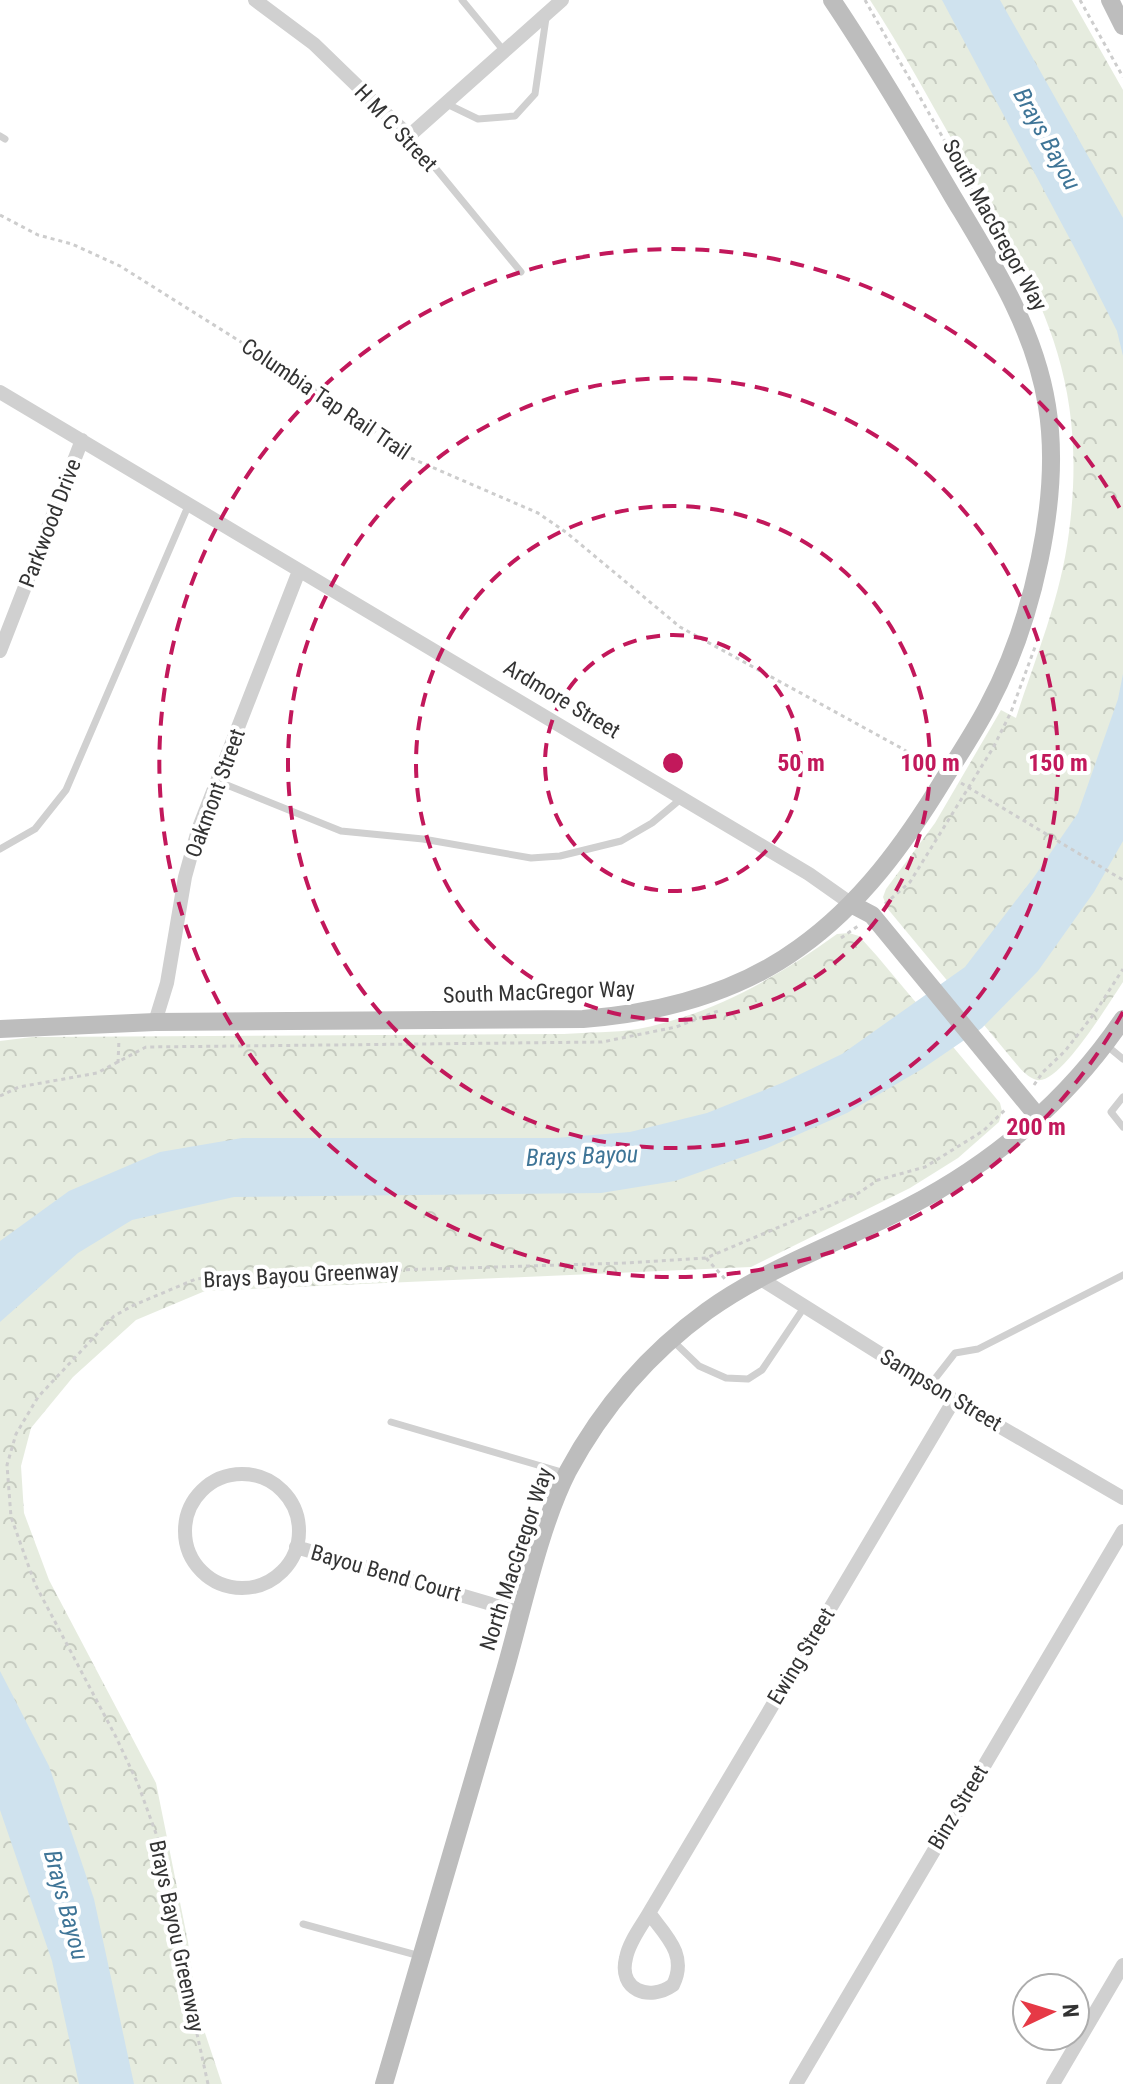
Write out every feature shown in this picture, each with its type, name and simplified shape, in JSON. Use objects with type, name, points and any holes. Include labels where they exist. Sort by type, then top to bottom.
[{"type":"main road","name":"South MacGregor Way","points":[[0,1029],[155,1022],[583,1019],[621,1016],[694,1000],[747,979],[798,949],[853,905],[923,813],[989,704],[1020,630],[1039,567],[1051,489],[1048,407],[1034,352],[1005,285],[880,71],[832,0]]},
{"type":"main road","name":"Ardmore Street","points":[[853,905],[872,915],[998,1072],[1039,1118]]},
{"type":"main road","name":"North MacGregor Way","points":[[384,2084],[546,1531],[567,1474],[586,1440],[634,1376],[671,1339],[709,1310],[761,1279],[908,1208],[964,1177],[1039,1118],[1066,1092],[1106,1045],[1123,1019]]},
{"type":"street","points":[[409,136],[562,0]]},
{"type":"street","name":"H M C Street","points":[[259,1],[314,44],[409,136]]},
{"type":"street","name":"Ardmore Street","points":[[0,392],[809,874],[853,905]]},
{"type":"street","name":"Parkwood Drive","points":[[0,651],[82,440]]},
{"type":"street","name":"Oakmont Street","points":[[155,1022],[167,983],[185,877],[198,830],[299,571]]},
{"type":"street","name":"Sampson Street","points":[[761,1279],[954,1400],[1123,1498]]},
{"type":"street","name":"Ewing Street","points":[[649,1913],[674,1945],[679,1965],[673,1985],[654,1994],[633,1988],[626,1977],[624,1963],[627,1951],[649,1913],[954,1400]]},
{"type":"street","name":"Bayou Bend Court","points":[[241,1474],[258,1476],[281,1490],[296,1512],[299,1530],[296,1547],[289,1563],[277,1577],[261,1585],[243,1588],[226,1586],[210,1578],[193,1558],[185,1532],[187,1515],[201,1492],[223,1477],[241,1474]]},
{"type":"street","name":"Binz Street","points":[[796,2084],[1123,1531]]},
{"type":"street","name":"Bayou Bend Court","points":[[296,1547],[522,1613]]},
{"type":"street","points":[[1053,2084],[1123,1965]]},
{"type":"lane","points":[[462,0],[505,51]]},
{"type":"lane","points":[[447,104],[478,119],[515,116],[535,94],[547,13]]},
{"type":"lane","name":"H M C Street","points":[[409,136],[521,272]]},
{"type":"lane","points":[[0,849],[35,829],[66,790],[189,504]]},
{"type":"lane","points":[[217,781],[341,831],[423,839],[531,858],[572,854],[621,841],[652,823],[682,798]]},
{"type":"lane","points":[[1106,1045],[1123,1059]]},
{"type":"lane","points":[[1123,1097],[1111,1112],[1123,1127]]},
{"type":"lane","points":[[930,1385],[955,1353],[978,1349],[1123,1275]]},
{"type":"lane","points":[[671,1339],[699,1366],[726,1378],[748,1379],[762,1370],[805,1306]]},
{"type":"lane","points":[[391,1422],[567,1474]]},
{"type":"lane","points":[[303,1924],[422,1956]]},
{"type":"path","points":[[865,0],[1005,247]]},
{"type":"path","points":[[1080,0],[1123,77]]},
{"type":"path","name":"Columbia Tap Rail Trail","points":[[0,215],[38,235],[72,244],[120,266],[322,392],[406,456],[538,513],[567,533],[680,627],[903,749],[931,768]]},
{"type":"path","points":[[1012,260],[1026,286]]},
{"type":"path","points":[[882,895],[889,900],[910,882],[993,748],[1011,712],[1035,645]]},
{"type":"path","points":[[967,786],[1123,880]]},
{"type":"path","points":[[1039,1079],[1094,1014],[1123,969]]},
{"type":"path","points":[[118,1063],[120,1023]]},
{"type":"path","name":"Brays Bayou Greenway","points":[[208,2084],[185,1979],[175,1902],[158,1839],[138,1784],[116,1737],[35,1584],[11,1517],[7,1465],[10,1450],[38,1397],[114,1316],[196,1279],[233,1275],[706,1258],[845,1199],[878,1180],[925,1167],[983,1131],[1012,1103]]},
{"type":"path","points":[[706,1258],[728,1282]]},
{"type":"green space","points":[[870,0],[1072,0],[1123,90],[1123,982],[1071,1056],[1047,1078],[1037,1080],[1018,1066],[887,908],[883,897],[935,823],[1001,710],[1016,718],[1047,626],[1065,556],[1073,475],[1071,423],[1063,376],[1033,288],[905,56]]},
{"type":"green space","points":[[837,934],[859,936],[877,956],[1000,1103],[1002,1111],[999,1122],[958,1158],[910,1188],[751,1267],[205,1291],[136,1320],[73,1377],[31,1428],[21,1466],[24,1513],[49,1580],[156,1783],[188,1942],[197,2009],[222,2084],[0,2084],[0,1041],[32,1037],[564,1034],[638,1029],[665,1023],[717,1004],[791,965]]},
{"type":"water","name":"Brays Bayou","points":[[942,0],[1000,0],[1123,218],[1123,356],[1117,331],[1079,256]]},
{"type":"water","name":"Brays Bayou","points":[[1123,674],[1123,841],[1094,892],[1038,971],[982,1028],[922,1069],[847,1113],[765,1149],[675,1181],[601,1193],[234,1197],[132,1220],[78,1253],[0,1322],[0,1241],[69,1191],[160,1152],[242,1138],[556,1138],[630,1132],[707,1113],[782,1083],[842,1054],[965,967],[1034,877],[1078,813],[1118,699]]},
{"type":"water","name":"Brays Bayou","points":[[0,1671],[49,1766],[94,1899],[134,2084],[79,2084],[52,1961],[0,1810]]}]
